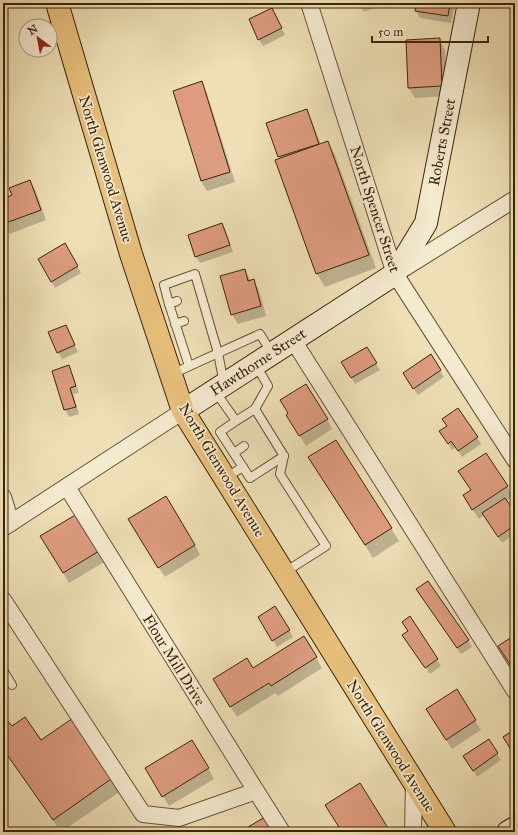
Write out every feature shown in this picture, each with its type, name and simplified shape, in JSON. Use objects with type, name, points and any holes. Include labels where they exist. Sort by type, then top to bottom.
[{"type":"main road","name":"North Glenwood Avenue","points":[[56,3],[131,254],[156,296],[180,370],[183,411],[217,446],[234,473],[284,573],[445,832]]},
{"type":"street","name":"North Spencer Street","points":[[309,3],[395,274],[515,460]]},
{"type":"street","name":"Roberts Street","points":[[395,274],[426,223],[469,3]]},
{"type":"street","name":"Hawthorne Street","points":[[7,526],[395,274],[515,199]]},
{"type":"street","points":[[293,340],[515,691]]},
{"type":"street","name":"Flour Mill Drive","points":[[67,487],[282,832]]},
{"type":"street","points":[[3,497],[7,526]]},
{"type":"street","points":[[3,600],[143,814],[179,818],[256,791]]},
{"type":"street","points":[[413,832],[414,783]]},
{"type":"street","points":[[508,832],[515,828]]},
{"type":"lane","points":[[180,370],[186,344],[175,324],[169,304],[156,296],[164,285],[195,274],[204,314],[218,353],[220,388],[236,421]]},
{"type":"lane","points":[[169,304],[177,300]]},
{"type":"lane","points":[[175,324],[184,321]]},
{"type":"lane","points":[[180,370],[260,334],[268,386],[255,409],[220,432],[217,446],[234,453]]},
{"type":"lane","points":[[255,409],[266,433],[284,456]]},
{"type":"lane","points":[[234,453],[244,446]]},
{"type":"lane","points":[[234,453],[234,473],[250,478],[284,456]]},
{"type":"lane","points":[[284,456],[280,474],[326,546],[284,573]]},
{"type":"lane","points":[[3,670],[12,684]]},
{"type":"building","points":[[417,3],[450,3],[448,16],[415,11]]},
{"type":"building","points":[[272,8],[282,28],[258,40],[249,19]]},
{"type":"building","points":[[440,38],[442,86],[408,88],[406,40]]},
{"type":"building","points":[[202,81],[230,172],[201,181],[173,91]]},
{"type":"building","points":[[307,109],[319,144],[278,157],[266,123]]},
{"type":"building","points":[[328,141],[369,255],[316,274],[275,160]]},
{"type":"building","points":[[30,180],[41,210],[3,224],[3,199],[12,195],[9,188]]},
{"type":"building","points":[[222,223],[230,245],[195,257],[188,235]]},
{"type":"building","points":[[65,243],[78,266],[51,282],[38,259]]},
{"type":"building","points":[[245,269],[248,281],[254,279],[261,306],[231,315],[220,276]]},
{"type":"building","points":[[66,325],[75,345],[57,353],[48,332]]},
{"type":"building","points":[[367,347],[377,363],[351,378],[341,362]]},
{"type":"building","points":[[431,354],[441,370],[413,389],[403,373]]},
{"type":"building","points":[[69,365],[76,386],[70,388],[76,407],[64,410],[52,371]]},
{"type":"building","points":[[306,384],[328,419],[299,436],[286,415],[288,413],[280,400]]},
{"type":"building","points":[[458,408],[478,437],[458,451],[451,441],[448,444],[439,431],[447,426],[442,419]]},
{"type":"building","points":[[336,440],[392,528],[365,545],[308,457]]},
{"type":"building","points":[[486,453],[508,486],[472,510],[463,495],[471,490],[458,471]]},
{"type":"building","points":[[166,496],[195,545],[158,568],[128,519]]},
{"type":"building","points":[[505,498],[515,512],[515,525],[498,537],[482,513]]},
{"type":"building","points":[[77,514],[99,551],[63,573],[40,536]]},
{"type":"building","points":[[428,581],[469,640],[457,648],[416,589]]},
{"type":"building","points":[[275,606],[290,630],[272,641],[258,617]]},
{"type":"building","points":[[410,616],[438,659],[425,668],[402,635],[408,631],[402,622]]},
{"type":"building","points":[[515,635],[515,672],[498,646]]},
{"type":"building","points":[[304,636],[317,657],[271,686],[269,683],[230,707],[213,679],[247,658],[253,668]]},
{"type":"building","points":[[457,689],[476,720],[446,740],[426,709]]},
{"type":"building","points":[[25,717],[41,740],[73,718],[114,777],[53,820],[3,749],[3,721],[6,719],[12,726]]},
{"type":"building","points":[[515,729],[515,756],[503,737]]},
{"type":"building","points":[[489,739],[498,753],[473,771],[463,756]]},
{"type":"building","points":[[192,740],[209,768],[162,797],[145,768]]},
{"type":"building","points":[[360,783],[388,828],[381,832],[342,832],[325,805]]},
{"type":"building","points":[[263,818],[273,832],[240,832]]}]
